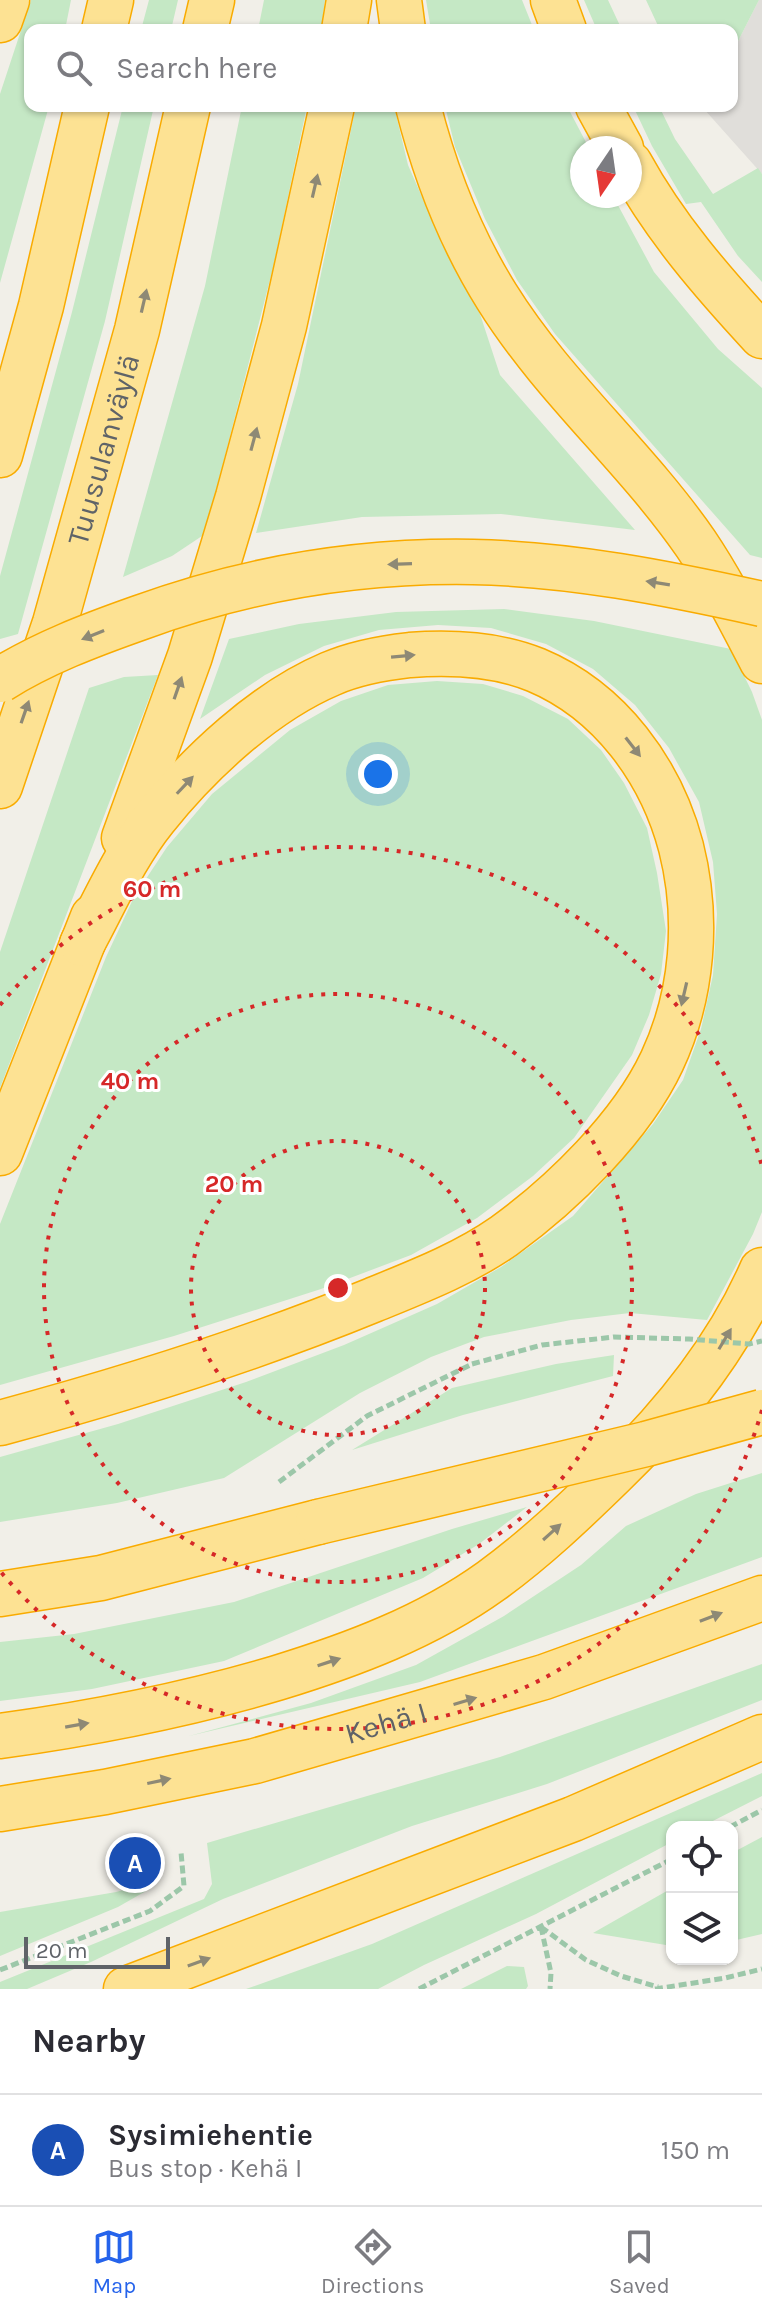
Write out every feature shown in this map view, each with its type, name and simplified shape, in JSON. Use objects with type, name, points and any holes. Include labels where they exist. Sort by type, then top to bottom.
[{"type":"highway","points":[[0,20],[7,0]]},
{"type":"highway","points":[[105,24],[111,0]]},
{"type":"highway","points":[[206,24],[212,0]]},
{"type":"highway","points":[[345,24],[349,0]]},
{"type":"highway","points":[[399,0],[402,24]]},
{"type":"highway","points":[[553,0],[562,24]]},
{"type":"highway","points":[[0,455],[41,306],[86,112]]},
{"type":"highway","name":"Tuusulanväylä","points":[[0,786],[55,623],[133,345],[187,112]]},
{"type":"highway","points":[[0,1153],[146,780],[190,656],[238,497],[284,326],[331,112]]},
{"type":"highway","points":[[419,112],[430,156],[463,235],[498,298],[541,358],[695,544],[735,608],[762,661]]},
{"type":"highway","points":[[601,112],[614,136]]},
{"type":"highway","points":[[642,183],[674,232],[716,287],[762,336]]},
{"type":"highway","points":[[0,680],[27,663],[97,632],[222,591],[294,575],[383,565],[473,562],[569,569],[674,585],[762,604]]},
{"type":"highway","points":[[0,1423],[116,1391],[244,1350],[432,1275],[500,1238],[554,1196],[606,1143],[661,1064],[678,1021],[689,972],[691,920],[686,868],[673,817],[649,768],[618,728],[577,693],[535,670],[486,657],[437,653],[385,658],[331,674],[278,703],[238,734],[200,769],[154,819],[135,847],[82,944]]},
{"type":"highway","points":[[0,1736],[167,1707],[336,1660],[417,1626],[489,1583],[550,1535],[648,1440],[707,1368],[750,1297],[762,1270]]},
{"type":"highway","points":[[0,1594],[101,1578],[318,1522],[646,1444],[762,1412]]},
{"type":"highway","name":"Kehä I","points":[[0,1809],[105,1792],[255,1761],[544,1677],[762,1598]]},
{"type":"highway","points":[[126,1989],[573,1819],[762,1737]]},
{"type":"path","points":[[472,1364],[542,1345],[614,1337],[749,1344],[762,1341]]},
{"type":"path","points":[[738,1823],[762,1810]]},
{"type":"path","points":[[0,1970],[150,1911],[184,1886],[181,1852]]},
{"type":"path","points":[[419,1989],[666,1862]]},
{"type":"path","points":[[541,1927],[586,1960],[656,1988],[762,1969]]},
{"type":"path","points":[[541,1927],[551,1973],[550,1989]]},
{"type":"shaded area","points":[[759,0],[762,0],[762,174],[707,112],[738,112],[738,41]]},
{"type":"green space","points":[[31,0],[71,0],[66,24],[24,24],[24,112],[47,112],[0,283],[0,94]]},
{"type":"green space","points":[[149,0],[178,0],[172,24],[143,24]]},
{"type":"green space","points":[[264,0],[325,0],[322,24],[259,24]]},
{"type":"green space","points":[[426,0],[522,0],[532,24],[430,24]]},
{"type":"green space","points":[[584,0],[608,0],[619,24],[594,24]]},
{"type":"green space","points":[[646,0],[759,0],[738,41],[738,24],[657,24]]},
{"type":"green space","points":[[122,112],[153,112],[105,321],[18,634],[0,639],[0,576],[72,312]]},
{"type":"green space","points":[[241,112],[306,112],[274,264],[205,534],[172,556],[123,577],[205,286]]},
{"type":"green space","points":[[355,112],[395,112],[408,165],[445,249],[480,314],[500,375],[635,530],[501,514],[362,517],[256,533],[298,384]]},
{"type":"green space","points":[[446,112],[570,112],[583,136],[570,136],[570,208],[619,208],[654,272],[718,349],[762,388],[762,558],[750,555],[555,334],[517,280],[485,219],[455,147]]},
{"type":"green space","points":[[636,112],[662,112],[675,139],[713,194],[758,168],[762,174],[762,282],[738,256],[701,202],[686,204]]},
{"type":"green space","points":[[504,609],[594,621],[731,649],[762,720],[762,1212],[707,1320],[630,1313],[571,1320],[484,1337],[431,1357],[360,1393],[224,1478],[117,1503],[0,1522],[0,1457],[118,1424],[246,1382],[344,1345],[437,1304],[501,1267],[573,1216],[653,1124],[683,1080],[701,1029],[713,975],[717,914],[713,862],[699,802],[669,748],[635,705],[593,669],[546,644],[491,628],[438,625],[379,630],[324,646],[265,675],[200,719],[229,639],[299,624],[396,612]]},
{"type":"green space","points":[[158,675],[0,1088],[0,952],[89,688],[124,677]]},
{"type":"green space","points":[[437,681],[483,684],[523,696],[568,719],[601,750],[624,783],[647,828],[666,931],[661,974],[649,1015],[632,1055],[574,1138],[533,1176],[477,1218],[411,1255],[321,1289],[174,1336],[0,1385],[0,1224],[106,957],[134,897],[167,847],[212,794],[290,730],[341,701],[388,685]]},
{"type":"green space","points":[[614,1355],[613,1376],[463,1415],[352,1450],[452,1388],[556,1364]]},
{"type":"green space","points":[[762,1473],[762,1557],[420,1682],[189,1736],[311,1703],[416,1665],[504,1616],[581,1565],[626,1526],[696,1494]]},
{"type":"green space","points":[[527,1507],[479,1544],[423,1578],[224,1661],[92,1689],[0,1701],[0,1642],[74,1634],[234,1602]]},
{"type":"green space","points":[[762,1664],[762,1700],[547,1784],[412,1826],[223,1899],[27,1989],[0,1989],[0,1982],[204,1899],[212,1884],[207,1843],[500,1757]]},
{"type":"green space","points":[[762,1773],[762,1796],[713,1821],[666,1821],[666,1845],[536,1914],[378,1989],[246,1989],[372,1944]]},
{"type":"green space","points":[[762,1837],[762,1934],[738,1940],[738,1893],[738,1850]]},
{"type":"green space","points":[[145,1884],[146,1891],[118,1907],[0,1956],[0,1912]]},
{"type":"green space","points":[[666,1891],[666,1945],[593,1933]]},
{"type":"green space","points":[[507,1966],[524,1967],[526,1989],[461,1989]]},
{"type":"place","name":"Sysimiehentie","points":[[135,1863]]}]
